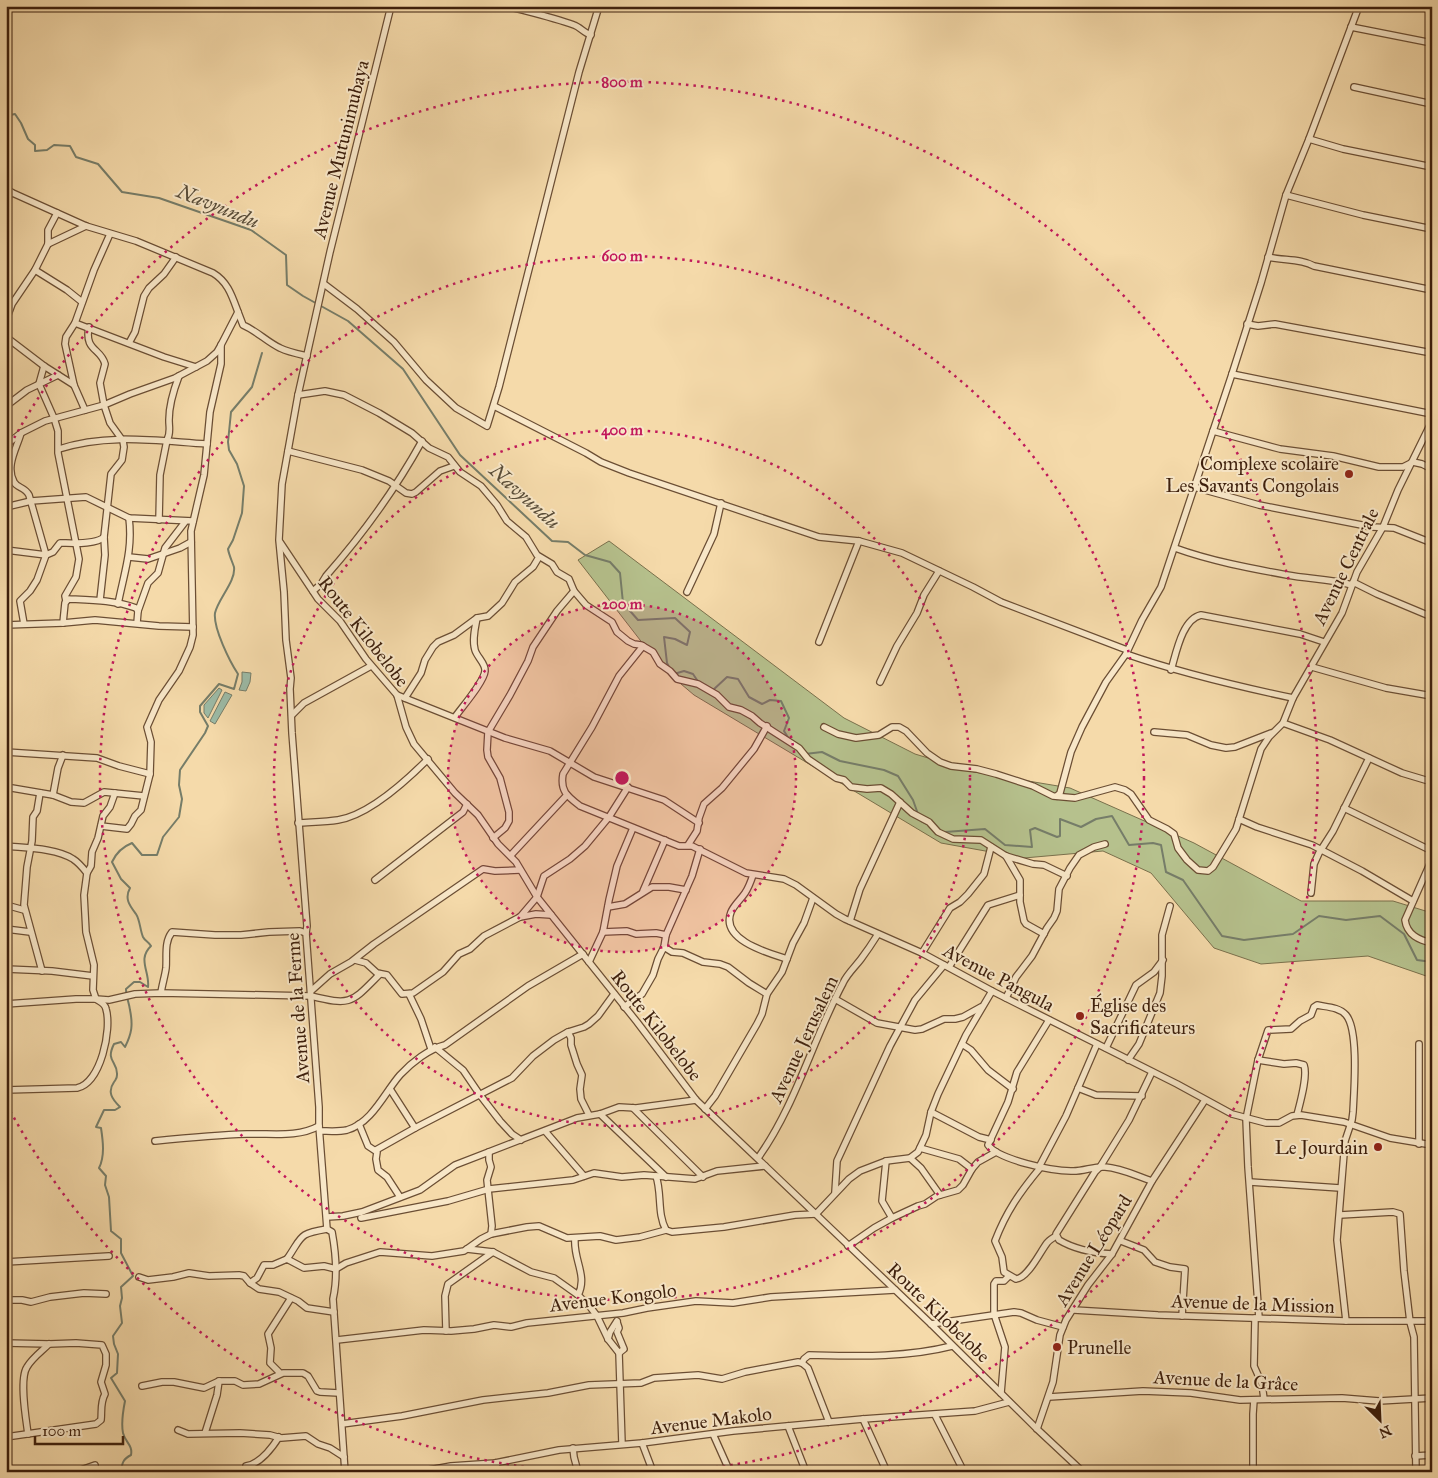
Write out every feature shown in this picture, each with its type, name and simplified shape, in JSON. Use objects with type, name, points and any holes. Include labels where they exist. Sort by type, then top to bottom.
[{"type":"street","name":"Avenue Mutunimubaya","points":[[298,395],[339,213],[391,6]]},
{"type":"street","points":[[507,6],[576,25],[591,35]]},
{"type":"street","points":[[324,284],[357,309],[394,342],[426,380],[456,408],[487,426],[494,406],[579,72],[599,6]]},
{"type":"street","points":[[824,727],[838,734],[856,738],[879,735],[892,727],[899,727],[906,731],[926,753],[940,762],[951,766],[966,767],[996,774],[1033,786],[1049,796],[1057,796],[1060,793],[1076,741],[1106,682],[1127,652],[1142,620],[1158,594],[1232,374],[1286,195],[1309,140],[1358,6]]},
{"type":"street","points":[[1351,27],[1432,43]]},
{"type":"street","points":[[1354,87],[1432,104]]},
{"type":"street","points":[[1309,140],[1432,167]]},
{"type":"street","points":[[6,201],[8,191],[86,226],[136,241],[220,277],[227,285],[243,325]]},
{"type":"street","points":[[1286,195],[1363,215],[1432,229]]},
{"type":"street","points":[[6,320],[12,304],[35,270],[48,244],[48,230],[57,213]]},
{"type":"street","points":[[48,244],[86,226]]},
{"type":"street","points":[[85,410],[74,385],[65,344],[66,337],[76,322],[82,302],[110,234]]},
{"type":"street","points":[[129,343],[135,332],[144,296],[149,288],[164,274],[176,257]]},
{"type":"street","points":[[1268,257],[1297,260],[1314,266],[1432,290]]},
{"type":"street","points":[[35,270],[82,302]]},
{"type":"street","points":[[6,445],[21,433],[54,418],[104,405],[179,376],[207,361],[222,345],[238,312]]},
{"type":"street","points":[[76,322],[164,357],[196,367]]},
{"type":"street","points":[[1248,324],[1258,326],[1275,324],[1432,353]]},
{"type":"street","points":[[230,331],[243,325],[253,329],[279,348],[307,356]]},
{"type":"street","points":[[89,328],[87,337],[91,347],[104,360],[105,364],[100,383],[104,405],[110,423],[124,447],[122,460],[111,474],[100,600]]},
{"type":"street","points":[[6,337],[44,366],[74,385]]},
{"type":"street","points":[[101,826],[127,829],[135,816],[142,810],[150,774],[151,742],[147,727],[159,700],[179,672],[190,647],[193,627],[191,542],[193,521],[204,475],[210,412],[221,364],[222,345]]},
{"type":"street","points":[[44,366],[39,384],[58,430],[58,449],[79,559],[76,577],[65,596],[63,623]]},
{"type":"street","points":[[1232,374],[1432,414]]},
{"type":"street","points":[[6,406],[19,395],[58,375]]},
{"type":"street","points":[[159,520],[160,475],[167,440],[170,436],[169,420],[175,386],[179,376]]},
{"type":"street","points":[[298,395],[325,391],[344,395],[379,413],[412,433],[429,448],[448,457],[454,466],[466,477],[481,486],[497,505],[507,521],[526,537],[539,557],[552,564],[557,572],[569,579],[574,591],[590,608],[612,622],[618,632],[628,641],[653,652],[660,664],[677,679],[698,684],[713,692],[729,707],[746,713],[767,726],[799,748],[808,759],[836,778],[844,780],[850,786],[867,789],[881,788],[912,813],[929,822],[938,832],[953,839],[981,840],[1006,856],[1044,865],[1067,876]]},
{"type":"street","name":"Avenue de la Ferme","points":[[298,395],[282,484],[279,540],[286,640],[291,678],[290,688],[304,930],[311,994],[319,1100],[319,1128],[327,1229],[332,1232],[337,1283],[333,1299],[345,1472]]},
{"type":"street","points":[[494,406],[586,452],[601,462],[668,487],[819,537],[859,541],[902,553],[1001,602],[1171,670],[1241,688],[1293,698]]},
{"type":"street","name":"Avenue Centrale","points":[[1057,796],[1075,798],[1115,787],[1128,791],[1149,820],[1174,834],[1180,852],[1198,870],[1208,871],[1213,867],[1229,843],[1239,819],[1261,749],[1264,743],[1283,723],[1293,698],[1342,613],[1352,584],[1365,556],[1383,527],[1398,490],[1432,421]]},
{"type":"street","points":[[1212,431],[1280,449],[1333,456],[1379,467],[1402,467],[1413,462],[1432,469]]},
{"type":"street","points":[[21,433],[12,459],[11,467],[14,483],[26,490],[31,501],[46,555],[37,580],[20,601],[24,624]]},
{"type":"street","points":[[6,437],[14,438]]},
{"type":"street","points":[[58,449],[120,438],[207,444]]},
{"type":"street","points":[[313,591],[321,584],[366,528],[395,486],[422,441]]},
{"type":"street","points":[[288,450],[362,470],[378,476],[406,493],[412,494],[440,471],[454,466]]},
{"type":"street","points":[[1194,487],[1259,505],[1368,526],[1394,528],[1432,543]]},
{"type":"street","points":[[6,507],[31,501],[86,497],[129,518],[193,521]]},
{"type":"street","points":[[687,592],[714,534],[721,503]]},
{"type":"street","points":[[118,604],[129,557],[131,537],[129,518]]},
{"type":"street","points":[[137,623],[138,611],[148,583],[158,573],[169,542],[185,522]]},
{"type":"street","points":[[6,550],[46,555],[53,552],[60,543],[101,540],[104,537]]},
{"type":"street","name":"Route Kilobelobe","points":[[279,540],[318,598],[340,621],[372,666],[397,695],[409,735],[414,744],[455,793],[478,815],[493,838],[511,855],[537,897],[696,1100],[1083,1472]]},
{"type":"street","points":[[819,642],[859,541]]},
{"type":"street","points":[[129,557],[148,559],[180,548],[191,542]]},
{"type":"street","points":[[1175,548],[1248,569],[1352,584],[1432,617]]},
{"type":"street","points":[[405,698],[421,673],[425,660],[433,647],[438,642],[454,635],[477,618],[488,616],[496,610],[515,582],[533,567],[539,557]]},
{"type":"street","points":[[880,682],[897,646],[917,613],[924,595],[939,571]]},
{"type":"street","points":[[493,838],[505,828],[508,821],[508,812],[500,778],[488,757],[488,732],[514,688],[528,661],[533,646],[557,611],[574,591]]},
{"type":"street","points":[[66,600],[100,600],[136,608],[138,611]]},
{"type":"street","points":[[1171,670],[1183,632],[1195,616],[1201,615],[1300,634],[1324,642]]},
{"type":"street","points":[[455,717],[470,697],[485,669],[475,649],[474,633],[477,618]]},
{"type":"street","points":[[6,625],[95,620],[193,627]]},
{"type":"street","points":[[643,646],[619,676],[592,727],[569,762],[563,774],[564,790],[580,806],[679,846],[688,845],[700,849],[753,875],[745,893],[731,913],[730,929],[735,936],[762,950],[787,959]]},
{"type":"street","points":[[292,716],[304,703],[372,666]]},
{"type":"street","points":[[1312,667],[1386,688],[1432,696]]},
{"type":"street","points":[[397,695],[488,732],[550,751],[602,780],[664,800],[699,823]]},
{"type":"street","points":[[1283,723],[1330,740],[1402,773],[1432,782]]},
{"type":"street","points":[[688,845],[697,831],[701,811],[706,801],[722,788],[754,749],[767,726]]},
{"type":"street","points":[[1154,732],[1187,736],[1211,746],[1226,748],[1235,747],[1276,731]]},
{"type":"street","points":[[6,752],[97,758],[150,774]]},
{"type":"street","points":[[52,795],[63,755]]},
{"type":"street","points":[[1311,892],[1314,864],[1369,758]]},
{"type":"street","points":[[298,823],[339,820],[352,815],[381,799],[428,759]]},
{"type":"street","points":[[6,787],[52,795],[71,802],[84,803],[104,792],[144,796]]},
{"type":"street","points":[[520,917],[537,897],[544,876],[570,859],[585,846],[609,817],[628,787]]},
{"type":"street","points":[[40,793],[37,811],[33,817],[24,910],[42,971]]},
{"type":"street","points":[[6,1090],[77,1088],[89,1082],[101,1061],[108,1030],[106,1008],[103,1003],[96,999],[93,990],[94,964],[86,932],[84,895],[87,873],[91,866],[92,852],[98,838],[103,816],[110,807],[115,793]]},
{"type":"street","points":[[511,855],[567,795]]},
{"type":"street","points":[[850,921],[860,889],[900,802]]},
{"type":"street","points":[[375,880],[463,812],[467,804]]},
{"type":"street","points":[[1344,808],[1432,851]]},
{"type":"street","points":[[1239,819],[1322,850],[1413,901]]},
{"type":"street","points":[[589,962],[603,932],[619,860],[633,828]]},
{"type":"street","points":[[643,891],[665,840]]},
{"type":"street","points":[[1006,998],[1016,977],[1032,956],[1057,912],[1059,889],[1070,868],[1079,855],[1104,844]]},
{"type":"street","points":[[6,846],[31,848],[66,855],[73,859],[87,873]]},
{"type":"street","points":[[922,953],[950,908],[968,894],[984,874],[990,847]]},
{"type":"street","points":[[624,1007],[644,992],[653,975],[664,947],[666,935],[692,876],[700,849]]},
{"type":"street","points":[[1006,856],[1020,880],[1020,902],[1024,921],[1044,934]]},
{"type":"street","points":[[1432,859],[1405,920],[1407,929],[1416,938],[1432,943]]},
{"type":"street","points":[[311,994],[330,974],[355,960],[483,868],[495,871],[520,870]]},
{"type":"street","name":"Avenue Pangula","points":[[753,875],[784,879],[796,885],[836,914],[922,953],[1232,1114],[1259,1122],[1276,1123],[1297,1115],[1351,1124],[1378,1135],[1418,1144],[1432,1145]]},
{"type":"street","points":[[608,907],[625,904],[652,887],[661,886],[686,890]]},
{"type":"street","points":[[835,1192],[837,1161],[841,1151],[915,1000],[947,966],[988,904],[1020,895]]},
{"type":"street","points":[[705,1109],[715,1096],[758,1024],[767,994],[782,972],[813,898]]},
{"type":"street","points":[[6,904],[24,910]]},
{"type":"street","points":[[1128,1060],[1139,1044],[1160,993],[1163,960],[1162,935],[1170,906]]},
{"type":"street","points":[[355,960],[366,963],[374,971],[390,977],[400,992],[409,994],[443,972],[459,954],[470,949],[484,936],[520,917],[536,914],[551,915]]},
{"type":"street","points":[[6,930],[30,932]]},
{"type":"street","points":[[161,993],[166,968],[165,955],[169,936],[172,932],[232,935],[304,930]]},
{"type":"street","points":[[603,932],[626,931],[636,934],[656,933],[666,935]]},
{"type":"street","name":"Avenue Jerusalem","points":[[758,1158],[770,1142],[790,1102],[844,981],[863,958],[878,934]]},
{"type":"street","points":[[664,947],[672,952],[683,953],[703,962],[728,967],[767,994]]},
{"type":"street","points":[[155,1142],[247,1134],[294,1133],[319,1128],[347,1130],[359,1124],[380,1104],[401,1073],[433,1048],[445,1045],[528,986],[582,954]]},
{"type":"street","points":[[1106,1048],[1136,985],[1154,972],[1163,960]]},
{"type":"street","points":[[6,969],[93,976]]},
{"type":"street","points":[[6,1004],[31,1001],[109,1000],[135,994],[161,993],[311,994],[333,1001],[348,1002],[364,991],[380,974]]},
{"type":"street","points":[[467,1249],[491,1234],[539,1226],[563,1238],[575,1239],[600,1236],[616,1240],[640,1237],[666,1230],[677,1233],[795,1215],[816,1214],[849,1178],[860,1171],[886,1161],[910,1158],[920,1148],[926,1135],[931,1112],[938,1094],[962,1044],[992,991]]},
{"type":"street","points":[[409,994],[433,1048],[463,1070],[480,1095],[512,1134],[521,1140]]},
{"type":"street","points":[[359,1124],[368,1146],[376,1150],[512,1078],[533,1056],[568,1032],[589,1024],[598,1016],[614,994]]},
{"type":"street","points":[[835,999],[877,1023],[914,1030],[922,1030],[944,1019],[955,1019],[983,1006]]},
{"type":"street","points":[[1264,1399],[1262,1384],[1254,1366],[1257,1318],[1246,1119],[1258,1060],[1268,1030],[1292,1028],[1311,1015],[1316,1006],[1334,1008],[1346,1015],[1351,1024],[1354,1038],[1354,1104],[1351,1124],[1345,1140],[1337,1243],[1346,1321]]},
{"type":"street","points":[[1049,1020],[1017,1072],[1013,1089],[988,1144],[996,1152],[1040,1168],[1072,1172],[1100,1167],[1115,1169],[1152,1181]]},
{"type":"street","points":[[568,1032],[582,1075],[580,1089],[589,1115]]},
{"type":"street","points":[[962,1044],[971,1050],[988,1070],[1013,1089]]},
{"type":"street","points":[[1097,1044],[1040,1168],[1016,1198],[995,1241],[1002,1257],[1004,1272],[1009,1276],[1016,1279],[1024,1276],[1047,1242],[1056,1236],[1060,1226],[1083,1194],[1095,1172],[1130,1120],[1152,1072]]},
{"type":"street","points":[[1418,1144],[1419,1044]]},
{"type":"street","points":[[1258,1060],[1304,1065],[1304,1080],[1297,1115]]},
{"type":"street","points":[[1078,1088],[1096,1095],[1142,1096]]},
{"type":"street","points":[[390,1089],[415,1128]]},
{"type":"street","points":[[327,1217],[362,1212],[400,1198],[420,1190],[456,1165],[570,1120],[600,1114],[619,1107],[633,1108],[696,1100]]},
{"type":"street","name":"Avenue Léopard","points":[[1037,1429],[1049,1397],[1060,1335],[1069,1315],[1112,1254],[1152,1181],[1205,1100]]},
{"type":"street","points":[[633,1108],[703,1177]]},
{"type":"street","points":[[931,1112],[979,1137],[991,1140]]},
{"type":"street","points":[[600,1114],[666,1176]]},
{"type":"street","points":[[545,1131],[584,1176]]},
{"type":"street","points":[[920,1148],[959,1158],[972,1169]]},
{"type":"street","points":[[376,1150],[378,1170],[387,1177],[400,1198]]},
{"type":"street","points":[[489,1152],[491,1167],[488,1176],[491,1234]]},
{"type":"street","points":[[848,1246],[892,1218],[925,1204],[934,1197],[954,1192],[961,1188],[972,1169],[982,1159],[996,1152]]},
{"type":"street","points":[[910,1158],[921,1168],[940,1195]]},
{"type":"street","points":[[886,1161],[882,1201],[892,1218]]},
{"type":"street","points":[[361,1218],[448,1201],[489,1189],[563,1182],[594,1173],[622,1177],[666,1176],[695,1179],[717,1171],[765,1166]]},
{"type":"street","points":[[656,1176],[660,1190],[662,1217],[666,1230]]},
{"type":"street","points":[[1250,1182],[1340,1188]]},
{"type":"street","points":[[1340,1215],[1394,1212],[1400,1214],[1404,1271],[1410,1322],[1414,1337],[1416,1472]]},
{"type":"street","points":[[250,1283],[257,1278],[264,1265],[273,1265],[287,1259],[301,1236],[309,1232],[327,1229]]},
{"type":"street","points":[[1056,1236],[1066,1244],[1112,1254]]},
{"type":"street","points":[[575,1239],[582,1281],[582,1288],[578,1295]]},
{"type":"street","points":[[1120,1241],[1144,1250],[1155,1262],[1185,1269],[1182,1316]]},
{"type":"street","points":[[287,1259],[304,1268],[324,1266],[336,1270],[346,1263],[380,1252],[432,1256],[467,1249],[492,1252],[531,1272],[554,1278],[578,1295],[597,1316],[608,1339],[619,1354],[622,1444]]},
{"type":"street","points":[[446,1331],[447,1313],[445,1296],[448,1284],[492,1252]]},
{"type":"street","points":[[6,1262],[109,1256]]},
{"type":"street","points":[[139,1277],[148,1280],[189,1273],[209,1276],[240,1275],[263,1291],[277,1292],[308,1308],[334,1312]]},
{"type":"street","points":[[1001,1394],[1005,1347],[994,1314],[994,1282],[1004,1281],[1009,1276]]},
{"type":"street","name":"Avenue Kongolo","points":[[337,1340],[424,1330],[474,1329],[494,1325],[511,1327],[527,1323],[623,1313],[696,1301],[733,1303],[771,1297],[895,1290]]},
{"type":"street","points":[[6,1300],[31,1302],[50,1297],[84,1293],[106,1294]]},
{"type":"street","points":[[280,1373],[270,1363],[271,1348],[268,1334],[290,1298]]},
{"type":"street","name":"Avenue de la Mission","points":[[1074,1310],[1182,1316],[1346,1321],[1432,1321]]},
{"type":"street","points":[[608,1339],[610,1332],[623,1313]]},
{"type":"street","points":[[931,1324],[994,1314],[1021,1313],[1037,1320],[1063,1327]]},
{"type":"street","points":[[617,1322],[618,1332],[624,1349],[619,1354]]},
{"type":"street","points":[[6,1343],[102,1345],[106,1354],[106,1365],[101,1382],[106,1394],[102,1399],[102,1420],[96,1424],[85,1426],[6,1437]]},
{"type":"street","points":[[28,1434],[23,1385],[24,1373],[32,1360],[49,1344]]},
{"type":"street","points":[[342,1424],[402,1416],[483,1400],[548,1394],[589,1385],[645,1382],[654,1378],[698,1375],[722,1379],[760,1368],[802,1362],[806,1356],[848,1357],[892,1354],[936,1350],[952,1346]]},
{"type":"street","points":[[802,1362],[808,1368],[829,1422]]},
{"type":"street","points":[[142,1386],[174,1382],[204,1388],[219,1381],[235,1382],[243,1385],[259,1384],[280,1373],[303,1373],[310,1378],[315,1388],[320,1392],[339,1393]]},
{"type":"street","points":[[205,1433],[217,1395],[219,1381]]},
{"type":"street","name":"Avenue de la Grâce","points":[[1049,1397],[1143,1391],[1191,1393],[1254,1400],[1342,1398],[1379,1401],[1432,1398]]},
{"type":"street","points":[[1253,1472],[1254,1400]]},
{"type":"street","name":"Avenue Makolo","points":[[418,1472],[451,1466],[495,1463],[573,1448],[642,1443],[829,1422],[935,1415],[982,1410],[1009,1402]]},
{"type":"street","points":[[935,1415],[964,1472]]},
{"type":"street","points":[[863,1419],[887,1472]]},
{"type":"street","points":[[788,1426],[806,1472]]},
{"type":"street","points":[[178,1430],[188,1434],[308,1436],[318,1444],[330,1448],[344,1457]]},
{"type":"street","points":[[713,1434],[730,1472]]},
{"type":"street","points":[[246,1466],[259,1460],[279,1437]]},
{"type":"street","points":[[642,1443],[653,1472]]},
{"type":"street","points":[[573,1448],[578,1472]]},
{"type":"street","points":[[1416,1456],[1432,1455]]},
{"type":"street","points":[[495,1463],[499,1472]]},
{"type":"street","points":[[75,1472],[94,1465]]},
{"type":"green space","points":[[609,541],[844,718],[915,754],[974,772],[1070,788],[1194,843],[1301,901],[1393,901],[1432,913],[1432,978],[1368,956],[1261,964],[1214,948],[1151,873],[1103,851],[1024,858],[941,843],[694,695],[661,667],[578,560]]},
{"type":"shaded area","points":[[242,672],[251,673],[246,691],[239,690],[242,682]]},
{"type":"shaded area","points":[[219,688],[222,690],[208,718],[204,713],[204,705]]},
{"type":"shaded area","points":[[225,692],[232,695],[215,724],[210,721]]},
{"type":"waterway","name":"Navyundu","points":[[6,116],[15,114],[28,139],[35,145],[35,151],[47,150],[54,145],[70,146],[76,157],[98,164],[122,192],[159,198],[251,230],[286,255],[287,285],[348,321],[403,369],[460,455],[552,541],[568,542],[585,555],[610,562],[620,573],[623,603],[638,620],[675,618],[690,632],[687,645],[675,639],[664,637],[667,663],[670,669]]},
{"type":"waterway","points":[[121,1472],[123,1462],[131,1455],[131,1452],[122,1429],[125,1401],[111,1378],[117,1373],[118,1354],[113,1336],[122,1323],[120,1306],[122,1298],[121,1287],[133,1276],[121,1253],[121,1239],[111,1231],[109,1197],[105,1185],[106,1176],[99,1168],[103,1153],[102,1133],[101,1128],[96,1127],[104,1110],[115,1110],[120,1107],[111,1092],[117,1075],[111,1054],[114,1044],[121,1042],[125,1047],[131,1029],[130,1007],[126,989],[134,982],[140,982],[148,987],[144,961],[147,951],[151,946],[143,937],[137,916],[128,902],[130,888],[121,879],[112,862],[125,846],[132,843],[142,855],[157,855],[163,837],[179,817],[182,799],[179,785],[180,770],[208,726],[200,712],[200,706],[219,684],[234,689],[238,674],[223,645],[215,619],[217,608],[230,584],[234,572],[228,549],[242,513],[244,486],[237,464],[229,450],[228,442],[231,412],[252,387],[262,353]]},
{"type":"waterway","name":"Navyundu","points":[[674,674],[684,671],[693,674],[699,683]]},
{"type":"waterway","name":"Navyundu","points":[[712,691],[727,677],[738,679],[749,697],[762,704],[770,700],[781,701],[789,718],[784,731],[789,739]]},
{"type":"waterway","name":"Navyundu","points":[[805,754],[822,752],[840,761],[884,770],[898,776],[913,800],[918,814]]},
{"type":"waterway","name":"Navyundu","points":[[945,832],[985,829],[1005,845],[1032,847],[1030,830],[1035,828],[1057,837],[1060,836],[1060,819],[1081,827],[1096,819],[1112,816],[1129,845],[1153,843],[1161,845],[1166,872],[1183,880],[1222,936],[1244,940],[1293,934],[1319,916],[1346,920],[1380,916],[1404,934],[1417,960],[1432,962]]},
{"type":"waterway","name":"Navyundu","points":[[921,821],[929,825]]},
{"type":"place","name":"Complexe scolaire Les Savants Congolais","points":[[1349,474]]},
{"type":"place","name":"Église des Sacrificateurs","points":[[1080,1016]]},
{"type":"place","name":"Le Jourdain","points":[[1378,1147]]},
{"type":"place","name":"Prunelle","points":[[1057,1347]]}]
